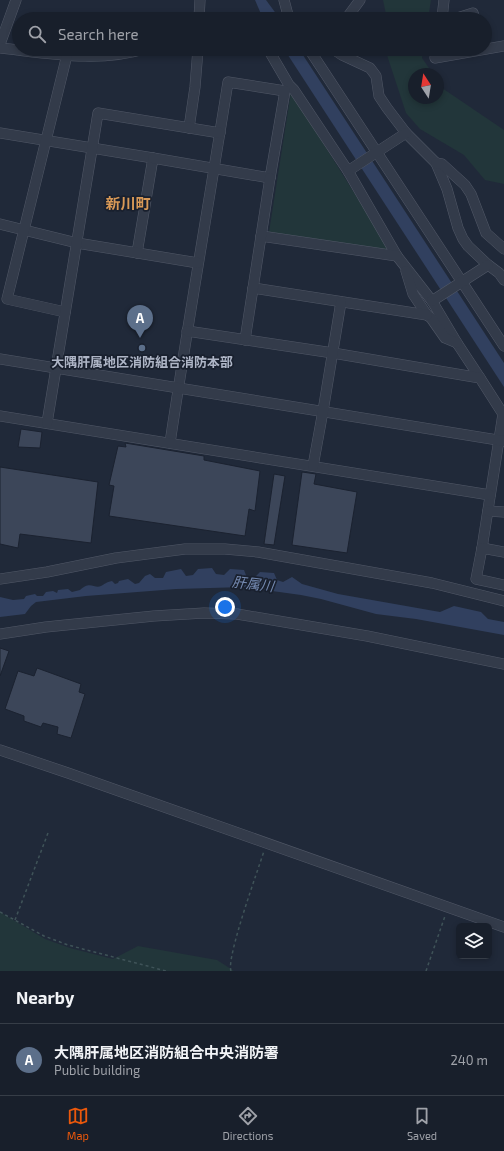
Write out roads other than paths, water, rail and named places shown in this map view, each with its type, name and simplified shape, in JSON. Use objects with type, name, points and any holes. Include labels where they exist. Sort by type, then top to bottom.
[{"type":"street","points":[[0,44],[16,0]]},
{"type":"street","points":[[199,12],[200,0]]},
{"type":"street","points":[[284,0],[286,12]]},
{"type":"street","points":[[351,12],[360,0]]},
{"type":"street","points":[[443,12],[444,0]]},
{"type":"street","points":[[492,48],[504,46]]},
{"type":"street","points":[[0,48],[12,49]]},
{"type":"street","points":[[65,312],[7,299],[67,56]]},
{"type":"street","points":[[189,128],[196,87],[198,56]]},
{"type":"street","points":[[244,340],[270,178],[287,88],[271,56]]},
{"type":"street","points":[[313,56],[504,346]]},
{"type":"street","points":[[344,56],[370,68],[376,76],[379,96],[406,133],[436,163],[447,189],[458,228],[463,239],[468,246],[499,273],[504,280]]},
{"type":"street","points":[[435,56],[435,58],[447,56]]},
{"type":"street","points":[[170,443],[228,82],[294,90],[352,169],[397,256],[436,299],[457,343],[503,414],[501,440],[476,579],[504,585]]},
{"type":"street","points":[[48,423],[98,114],[220,133]]},
{"type":"street","points":[[0,133],[270,178]]},
{"type":"street","points":[[352,169],[406,133]]},
{"type":"street","points":[[137,253],[153,158]]},
{"type":"street","points":[[436,163],[442,164],[465,185],[471,194],[486,233],[504,249]]},
{"type":"street","points":[[0,224],[77,243],[198,263]]},
{"type":"street","points":[[261,236],[397,256]]},
{"type":"street","points":[[404,265],[413,294],[427,315],[431,318],[445,338],[457,343]]},
{"type":"street","points":[[436,299],[488,265]]},
{"type":"street","points":[[253,288],[427,315]]},
{"type":"street","points":[[312,466],[323,411],[341,302]]},
{"type":"street","points":[[187,331],[332,353],[480,378]]},
{"type":"street","points":[[0,359],[501,440]]},
{"type":"street","points":[[0,416],[490,495]]},
{"type":"street","points":[[488,511],[504,512]]},
{"type":"street","points":[[482,548],[504,552]]},
{"type":"street","points":[[0,579],[47,572],[116,558],[185,549],[225,549],[258,552],[432,583],[504,601]]},
{"type":"street","points":[[0,634],[46,627],[154,616],[204,613],[237,614],[359,634],[504,664]]},
{"type":"street","points":[[0,750],[68,772],[504,927]]},
{"type":"water","points":[[255,0],[266,0],[275,12],[260,12]]},
{"type":"water","points":[[289,56],[304,56],[504,363],[504,387]]},
{"type":"water","name":"肝属川","points":[[212,568],[216,574],[224,575],[230,569],[244,570],[247,578],[254,578],[260,572],[274,573],[277,580],[283,582],[292,577],[302,584],[338,594],[440,612],[454,606],[481,612],[488,619],[504,622],[504,635],[416,619],[376,614],[321,599],[244,587],[176,589],[86,596],[36,602],[25,614],[0,617],[0,597],[13,600],[24,599],[26,596],[35,594],[37,596],[43,596],[46,592],[53,591],[57,593],[58,590],[68,589],[72,592],[89,585],[98,587],[110,581],[115,584],[119,581],[128,579],[135,584],[139,583],[145,576],[150,574],[155,578],[163,578],[166,572],[181,569],[186,576],[193,575],[198,569]]},
{"type":"place","name":"大隅肝属地区消防組合中央消防署","points":[[140,338]]},
{"type":"place","name":"大隅肝属地区消防組合消防本部","points":[[142,348]]},
{"type":"district","name":"新川町","points":[[128,204]]}]
